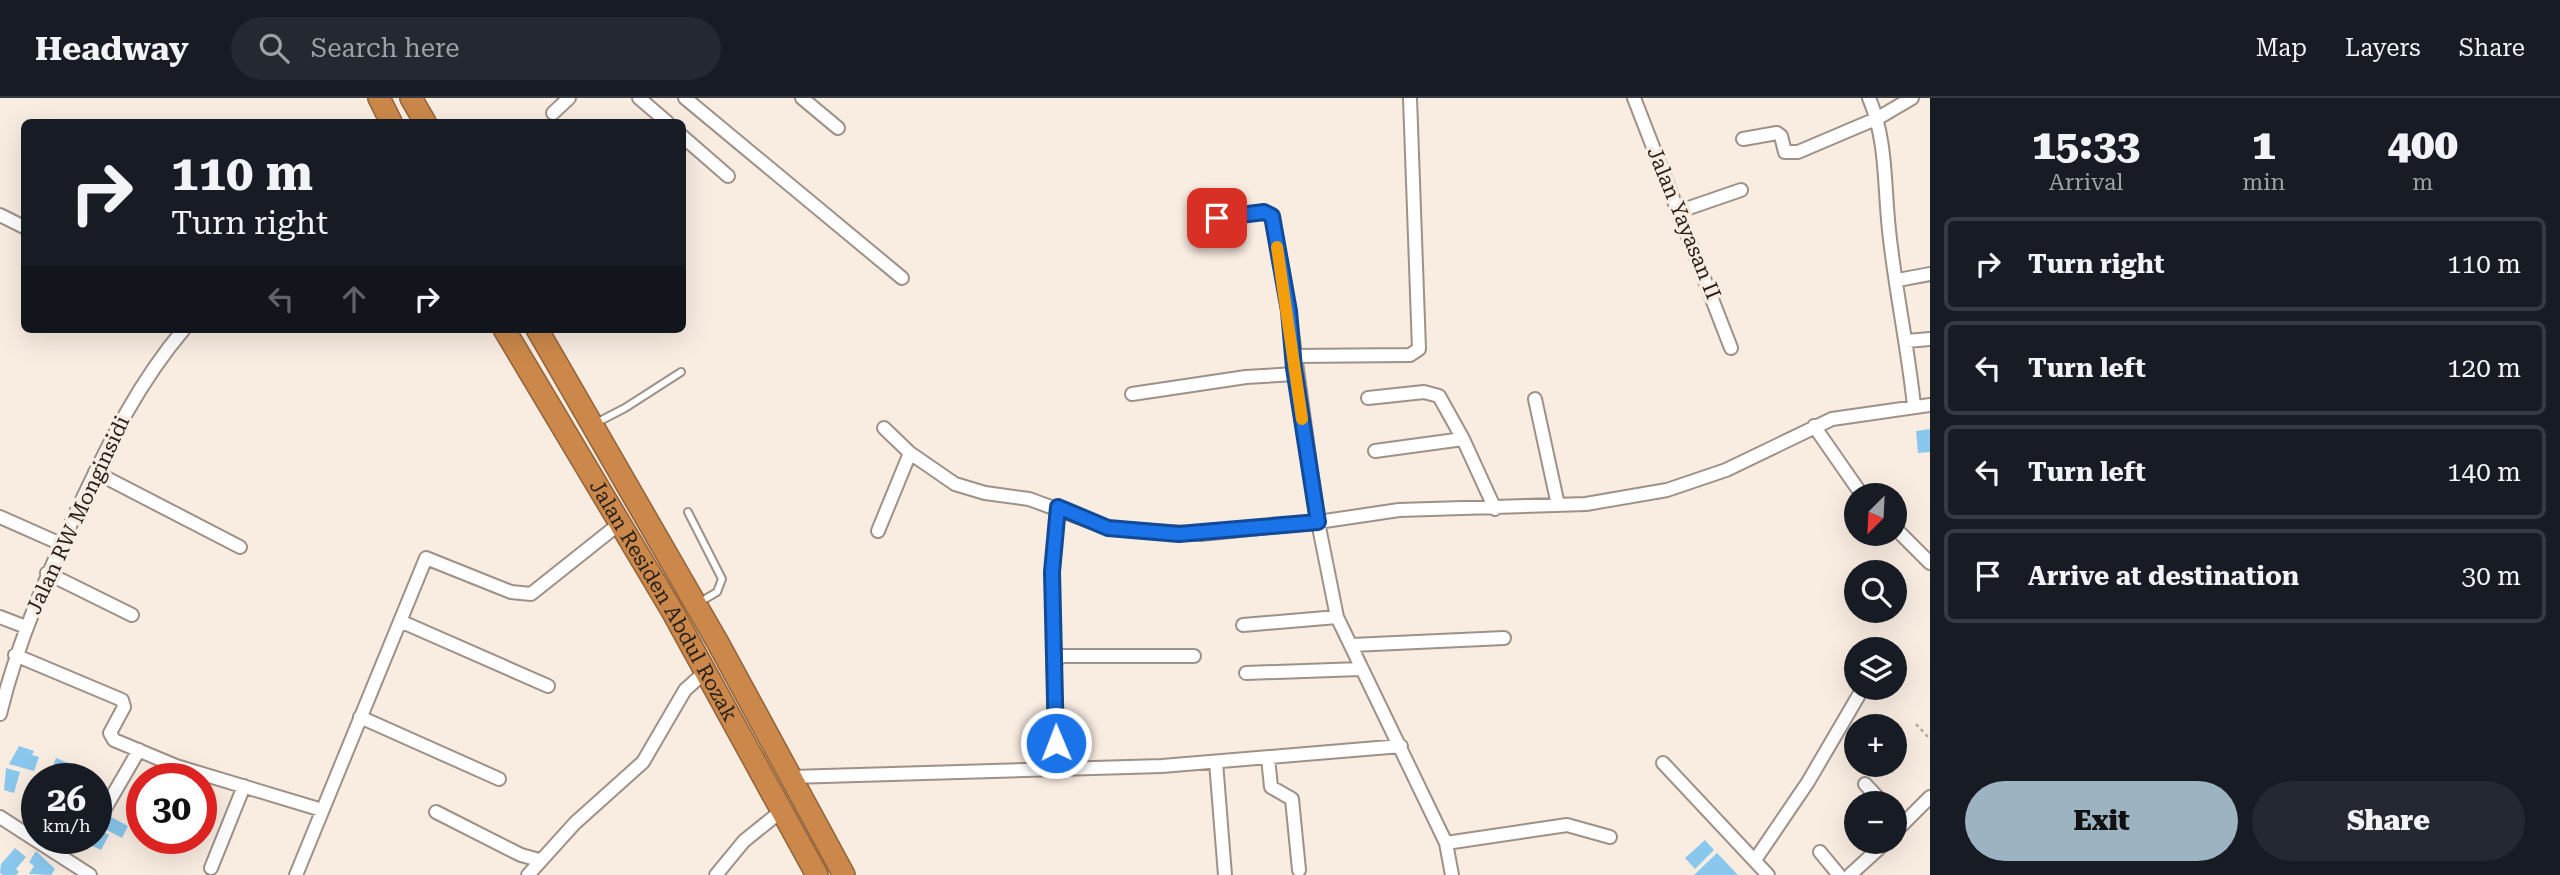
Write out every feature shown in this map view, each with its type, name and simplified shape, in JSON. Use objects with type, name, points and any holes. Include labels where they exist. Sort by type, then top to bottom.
[{"type":"highway","points":[[379,98],[388,119]]},
{"type":"highway","points":[[411,98],[423,119]]},
{"type":"highway","name":"Jalan Residen Abdul Rozak","points":[[506,333],[705,672],[817,875]]},
{"type":"highway","name":"Jalan Residen Abdul Rozak","points":[[539,333],[695,605],[844,875]]},
{"type":"street","points":[[553,113],[569,98]]},
{"type":"street","points":[[639,98],[663,119]]},
{"type":"street","points":[[685,98],[902,278]]},
{"type":"street","points":[[802,98],[838,128]]},
{"type":"street","points":[[1132,394],[1245,377],[1294,365],[1410,355],[1419,349],[1410,98]]},
{"type":"street","name":"Jalan Yayasan II","points":[[1634,98],[1731,348]]},
{"type":"street","points":[[1869,98],[1878,118],[1886,178],[1889,232],[1908,341],[1913,406]]},
{"type":"street","points":[[1743,139],[1780,134],[1785,151],[1790,153],[1878,118],[1912,98]]},
{"type":"street","points":[[686,139],[728,176]]},
{"type":"street","points":[[1680,211],[1741,190]]},
{"type":"street","points":[[1196,221],[1264,212],[1271,214],[1289,311],[1294,365],[1318,522],[1337,617],[1446,843],[1451,875]]},
{"type":"street","points":[[0,215],[21,226]]},
{"type":"street","points":[[1898,280],[1930,275]]},
{"type":"street","name":"Jalan RW Monginsidi","points":[[0,714],[15,655],[47,573],[138,390],[157,360],[181,333]]},
{"type":"street","points":[[1908,341],[1930,340]]},
{"type":"street","points":[[1368,398],[1424,392],[1436,394],[1463,439],[1495,509]]},
{"type":"street","points":[[1535,399],[1558,506]]},
{"type":"street","points":[[884,428],[909,453],[961,486],[1058,507],[1108,528],[1179,534],[1318,522],[1399,510],[1586,504],[1667,490],[1698,480],[1814,426],[1849,414],[1930,405]]},
{"type":"street","points":[[1814,426],[1854,483]]},
{"type":"street","points":[[1375,451],[1463,439]]},
{"type":"street","points":[[878,531],[909,453]]},
{"type":"street","points":[[95,472],[240,547]]},
{"type":"street","points":[[1056,768],[1052,572],[1058,507]]},
{"type":"street","points":[[0,517],[61,544]]},
{"type":"street","points":[[296,875],[426,558],[511,592],[531,594],[540,590],[619,524]]},
{"type":"street","points":[[1908,541],[1930,563]]},
{"type":"street","points":[[47,573],[132,615]]},
{"type":"street","points":[[0,617],[26,627]]},
{"type":"street","points":[[1243,625],[1337,617]]},
{"type":"street","points":[[400,621],[548,686]]},
{"type":"street","points":[[1352,645],[1504,638]]},
{"type":"street","points":[[15,655],[122,700],[124,708],[111,736],[176,766],[322,810]]},
{"type":"street","points":[[1055,661],[1062,656],[1194,656]]},
{"type":"street","points":[[1246,673],[1360,669]]},
{"type":"street","points":[[528,875],[575,823],[643,762],[685,690],[705,672]]},
{"type":"street","points":[[1663,763],[1761,870],[1856,700]]},
{"type":"street","points":[[360,717],[499,779]]},
{"type":"street","points":[[791,777],[1216,762],[1401,746]]},
{"type":"street","points":[[112,797],[139,750]]},
{"type":"street","points":[[1268,758],[1271,786],[1292,799],[1299,870]]},
{"type":"street","points":[[1216,762],[1225,875]]},
{"type":"street","points":[[1865,784],[1872,791]]},
{"type":"street","points":[[211,868],[244,786]]},
{"type":"street","points":[[1907,816],[1930,797]]},
{"type":"street","points":[[436,812],[521,855],[539,860]]},
{"type":"street","points":[[716,875],[744,841],[780,812]]},
{"type":"street","points":[[0,817],[90,875]]},
{"type":"street","points":[[1446,843],[1567,825],[1610,837]]},
{"type":"street","points":[[1820,852],[1839,875]]},
{"type":"street","points":[[1850,875],[1873,854]]},
{"type":"lane","points":[[592,425],[625,408],[681,372]]},
{"type":"lane","points":[[688,512],[722,579],[717,592],[695,605]]},
{"type":"path","points":[[1916,724],[1930,740]]},
{"type":"building","points":[[1930,429],[1930,452],[1918,453],[1916,431]]},
{"type":"building","points":[[19,746],[34,751],[32,755],[39,757],[37,763],[21,763],[21,767],[9,764]]},
{"type":"building","points":[[56,758],[68,763],[54,763]]},
{"type":"building","points":[[6,768],[20,772],[14,793],[4,790]]},
{"type":"building","points":[[112,818],[126,825],[122,838],[112,833]]},
{"type":"building","points":[[1705,840],[1714,850],[1695,869],[1685,858]]},
{"type":"building","points":[[15,848],[26,857],[16,869],[19,872],[16,875],[0,873],[1,864]]},
{"type":"building","points":[[1717,853],[1738,875],[1694,875]]},
{"type":"building","points":[[34,854],[39,854],[55,869],[51,875],[29,874],[34,866],[29,862]]},
{"type":"slow traffic","points":[[1277,247],[1289,311],[1302,419]]},
{"type":"route","points":[[1056,743],[1052,572],[1058,507],[1108,528],[1179,534],[1227,532],[1318,522],[1294,368],[1289,311],[1272,216],[1264,212],[1217,218]]}]
